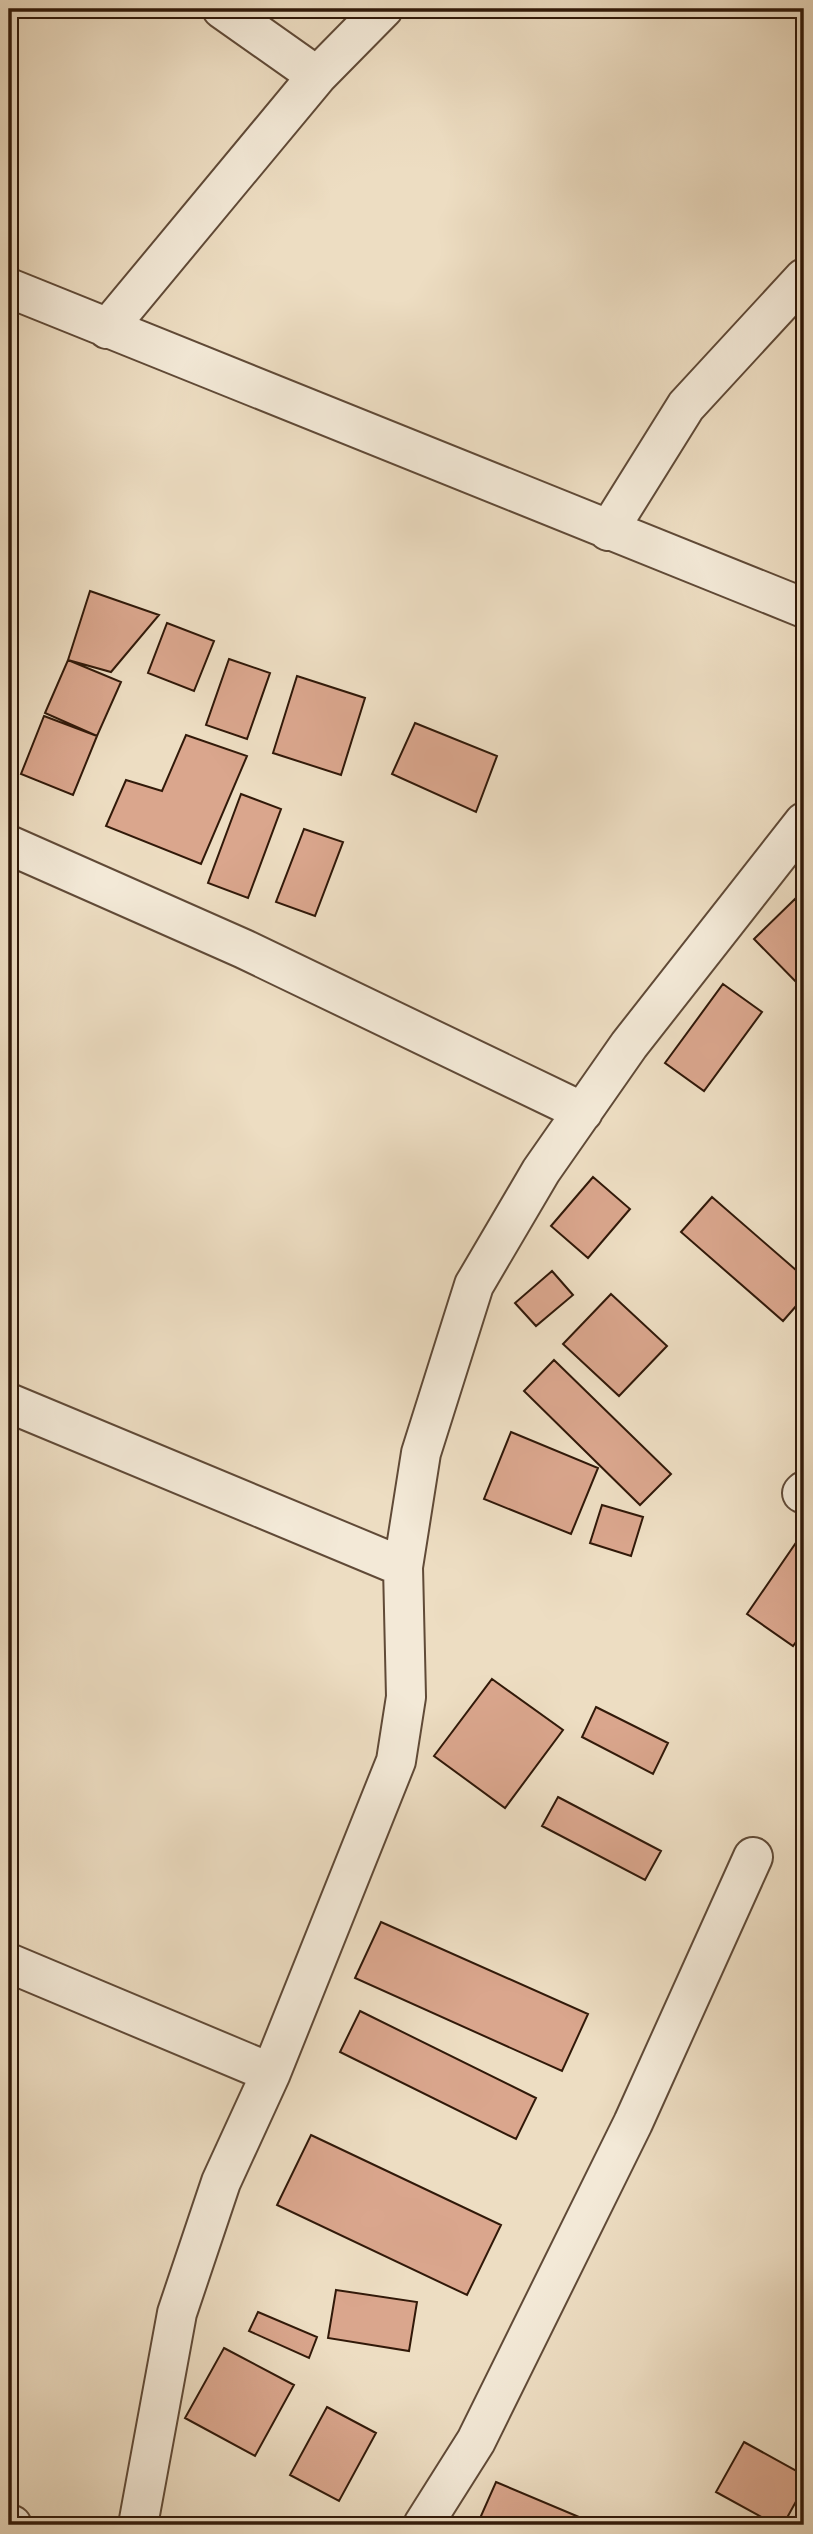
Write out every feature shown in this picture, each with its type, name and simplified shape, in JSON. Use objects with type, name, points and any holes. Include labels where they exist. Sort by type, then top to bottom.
[{"type":"street","points":[[222,9],[317,76]]},
{"type":"street","points":[[107,329],[317,76],[383,9]]},
{"type":"street","points":[[608,531],[686,406],[804,278]]},
{"type":"street","points":[[9,288],[804,608]]},
{"type":"street","points":[[138,2525],[177,2313],[222,2182],[271,2073],[396,1761],[406,1697],[402,1567],[421,1453],[474,1286],[541,1171],[629,1045],[804,822]]},
{"type":"street","points":[[9,845],[244,949],[583,1112]]},
{"type":"street","points":[[9,1403],[402,1567]]},
{"type":"street","points":[[423,2525],[476,2441],[633,2123],[753,1857]]},
{"type":"street","points":[[9,1962],[271,2073]]},
{"type":"building","points":[[90,591],[159,615],[111,672],[68,660]]},
{"type":"building","points":[[167,623],[214,641],[194,691],[148,673]]},
{"type":"building","points":[[229,659],[270,673],[247,739],[206,725]]},
{"type":"building","points":[[68,660],[121,682],[97,736],[45,713]]},
{"type":"building","points":[[297,676],[365,698],[341,775],[273,753]]},
{"type":"building","points":[[44,716],[97,736],[73,795],[21,774]]},
{"type":"building","points":[[415,723],[497,756],[476,812],[392,774]]},
{"type":"building","points":[[186,735],[247,756],[201,864],[106,826],[126,780],[162,791]]},
{"type":"building","points":[[241,794],[281,809],[248,898],[208,883]]},
{"type":"building","points":[[304,829],[343,842],[315,916],[276,902]]},
{"type":"building","points":[[795,899],[804,908],[803,989],[754,939]]},
{"type":"building","points":[[723,984],[762,1012],[704,1091],[665,1063]]},
{"type":"building","points":[[593,1177],[630,1209],[588,1258],[551,1226]]},
{"type":"building","points":[[712,1197],[804,1277],[804,1297],[783,1321],[681,1232]]},
{"type":"building","points":[[552,1271],[573,1295],[536,1326],[515,1303]]},
{"type":"building","points":[[611,1294],[667,1346],[619,1396],[563,1344]]},
{"type":"building","points":[[554,1360],[671,1474],[640,1505],[524,1391]]},
{"type":"building","points":[[511,1432],[598,1468],[571,1534],[484,1499]]},
{"type":"building","points":[[602,1505],[643,1517],[631,1556],[590,1543]]},
{"type":"building","points":[[804,1531],[804,1631],[793,1646],[747,1614]]},
{"type":"building","points":[[492,1679],[563,1730],[505,1808],[434,1756]]},
{"type":"building","points":[[596,1707],[668,1743],[653,1774],[582,1737]]},
{"type":"building","points":[[558,1797],[661,1851],[645,1880],[542,1826]]},
{"type":"building","points":[[381,1922],[588,2014],[562,2071],[355,1978]]},
{"type":"building","points":[[360,2011],[536,2098],[516,2139],[340,2052]]},
{"type":"building","points":[[311,2135],[501,2225],[467,2295],[277,2205]]},
{"type":"building","points":[[336,2290],[417,2302],[409,2351],[328,2338]]},
{"type":"building","points":[[258,2312],[317,2337],[309,2358],[249,2331]]},
{"type":"building","points":[[224,2348],[294,2385],[255,2456],[185,2418]]},
{"type":"building","points":[[327,2407],[376,2433],[339,2501],[290,2475]]},
{"type":"building","points":[[744,2442],[804,2475],[804,2487],[783,2525],[776,2525],[716,2492]]},
{"type":"building","points":[[496,2482],[598,2525],[477,2525]]}]
